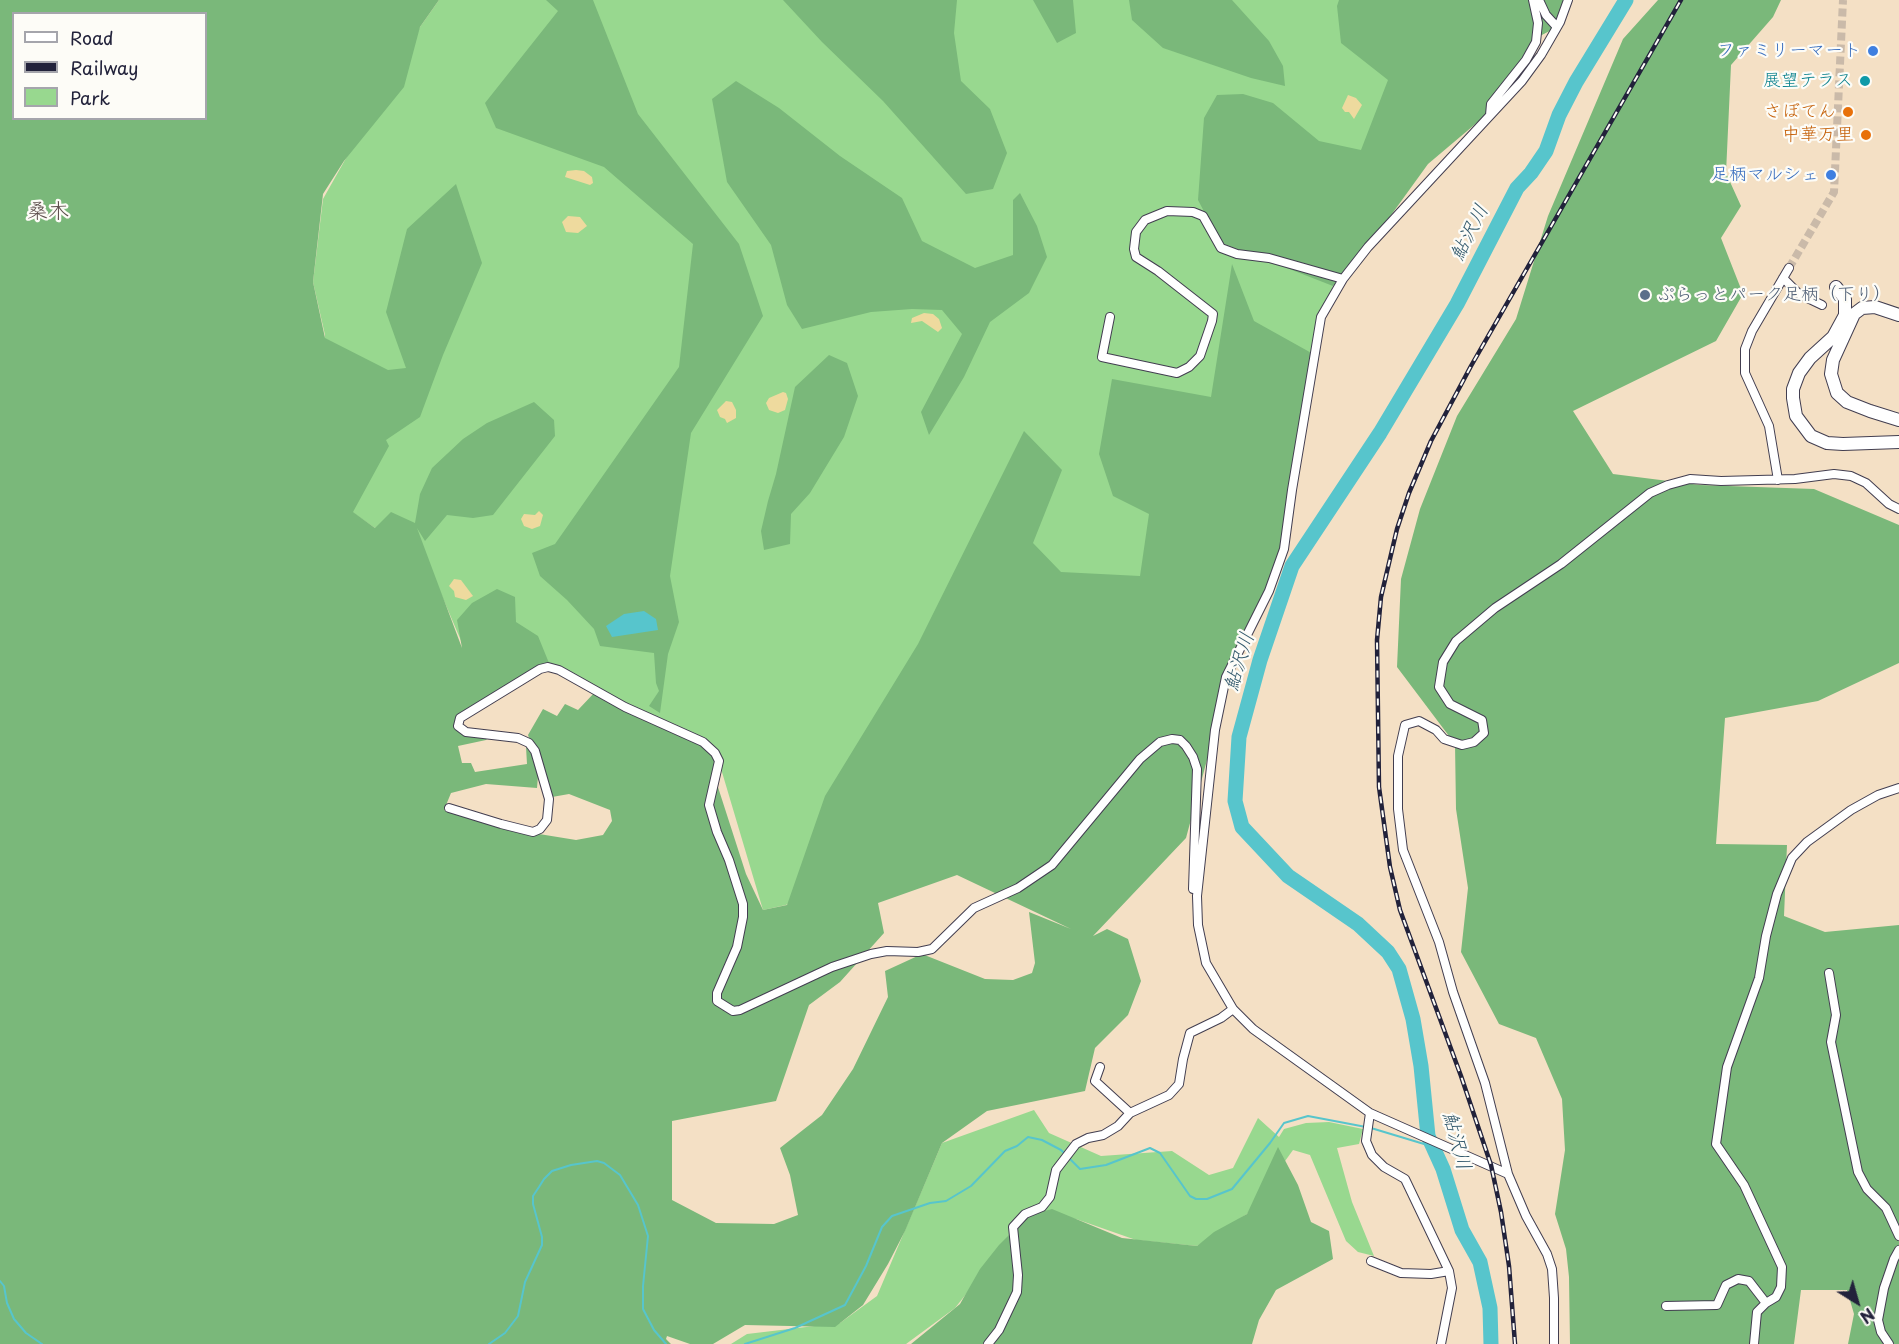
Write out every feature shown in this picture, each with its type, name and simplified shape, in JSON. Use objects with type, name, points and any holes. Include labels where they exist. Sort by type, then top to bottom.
[{"type":"highway","points":[[1836,287],[1845,299],[1845,315],[1833,337],[1810,358],[1799,373],[1792,398],[1796,416],[1811,436],[1827,443],[1899,442]]},
{"type":"highway","points":[[1899,315],[1875,307],[1863,308],[1854,314],[1833,360],[1830,374],[1837,393],[1847,402],[1899,420]]},
{"type":"street","points":[[1490,116],[1491,104],[1522,66],[1536,42],[1538,23],[1533,0]]},
{"type":"street","points":[[1539,0],[1546,15],[1557,27]]},
{"type":"street","points":[[1198,925],[1197,896],[1215,730],[1226,677],[1269,591],[1284,549],[1321,317],[1343,279],[1396,215],[1529,72],[1557,27],[1568,0]]},
{"type":"street","points":[[1110,318],[1102,357],[1178,373],[1190,367],[1200,356],[1213,314],[1158,271],[1136,257],[1134,249],[1136,232],[1145,220],[1167,212],[1203,216],[1221,248],[1237,254],[1269,258],[1343,279]]},
{"type":"street","points":[[1779,480],[1769,426],[1745,373],[1745,350],[1752,331],[1790,268]]},
{"type":"street","points":[[1784,278],[1799,294],[1822,305]]},
{"type":"street","points":[[1554,1344],[1552,1269],[1508,1174],[1485,1083],[1453,992],[1439,942],[1402,850],[1398,809],[1398,756],[1405,725],[1419,721],[1436,730],[1444,739],[1462,745],[1474,742],[1484,733],[1482,720],[1450,704],[1439,687],[1443,662],[1456,641],[1495,608],[1561,564],[1650,494],[1668,485],[1690,479],[1779,480],[1834,474],[1851,476],[1866,483],[1889,504],[1899,509]]},
{"type":"street","points":[[449,808],[533,832],[540,829],[547,820],[549,799],[535,751],[530,743],[518,738],[466,732],[458,726],[459,718],[540,669],[548,667],[559,670],[625,707],[703,742],[715,753],[719,761],[709,805],[743,904],[737,947],[717,993],[717,1001],[733,1011],[740,1010],[832,967],[871,954],[886,951],[918,952],[932,949],[974,908],[1018,888],[1052,865],[1150,748],[1172,739],[1180,741],[1193,757],[1197,768],[1193,898],[1198,925],[1206,963],[1233,1009],[1253,1029],[1370,1113],[1508,1174]]},
{"type":"street","points":[[1754,1344],[1757,1312],[1776,1297],[1781,1287],[1782,1267],[1744,1185],[1716,1144],[1727,1067],[1759,978],[1766,936],[1777,894],[1792,858],[1807,842],[1851,810],[1878,795],[1899,788]]},
{"type":"street","points":[[1828,973],[1836,1015],[1831,1042],[1858,1172],[1867,1189],[1886,1208],[1899,1236]]},
{"type":"street","points":[[987,1344],[999,1330],[1017,1292],[1018,1275],[1012,1227],[1025,1214],[1042,1207],[1050,1197],[1056,1170],[1076,1144],[1088,1138],[1103,1135],[1118,1126],[1130,1113],[1169,1095],[1179,1084],[1190,1033],[1221,1018],[1233,1009]]},
{"type":"street","points":[[1100,1067],[1095,1081],[1130,1113]]},
{"type":"street","points":[[1370,1113],[1366,1141],[1372,1155],[1384,1167],[1405,1179],[1449,1272],[1452,1288],[1441,1344]]},
{"type":"street","points":[[1888,1344],[1881,1332],[1878,1320],[1884,1288],[1899,1250]]},
{"type":"street","points":[[1371,1262],[1401,1273],[1449,1272]]},
{"type":"street","points":[[1666,1306],[1717,1305],[1726,1285],[1738,1278],[1749,1281],[1766,1303]]},
{"type":"green space","points":[[0,0],[439,0],[420,27],[404,87],[344,161],[323,194],[313,282],[325,338],[388,370],[406,368],[386,312],[407,229],[456,184],[482,263],[443,355],[420,417],[386,440],[389,446],[353,512],[375,528],[391,512],[415,523],[420,494],[432,468],[463,439],[487,423],[534,402],[554,420],[555,436],[493,515],[473,518],[447,515],[425,541],[417,528],[462,648],[457,620],[472,603],[497,589],[515,597],[516,622],[538,636],[549,663],[454,723],[463,733],[490,736],[486,740],[458,746],[462,763],[471,763],[475,772],[527,764],[526,747],[533,756],[538,776],[537,788],[486,784],[451,793],[444,810],[496,827],[576,840],[603,835],[612,821],[610,810],[569,794],[552,797],[528,735],[543,709],[557,716],[565,704],[578,710],[595,692],[663,723],[704,748],[719,761],[716,781],[746,874],[763,910],[787,905],[825,796],[918,644],[1024,431],[1062,470],[1033,543],[1061,572],[1140,576],[1149,514],[1113,496],[1099,454],[1112,379],[1211,397],[1232,264],[1254,321],[1315,355],[1279,562],[1233,663],[1186,838],[1093,936],[1107,929],[1128,939],[1141,981],[1128,1015],[1095,1048],[1085,1091],[987,1111],[942,1143],[905,1231],[888,1264],[863,1305],[835,1327],[745,1325],[713,1344],[690,1344],[667,1336],[666,1339],[671,1344],[0,1344]],"holes":[[[957,875],[1071,929],[1029,912],[1035,963],[1032,973],[1013,980],[985,979],[922,954],[885,971],[888,997],[853,1069],[822,1115],[780,1148],[790,1175],[798,1215],[774,1224],[716,1223],[672,1200],[672,1121],[776,1101],[809,1005],[840,982],[884,933],[878,903]]]},
{"type":"green space","points":[[439,0],[1567,0],[1557,27],[1532,40],[1521,81],[1428,163],[1333,286],[1255,579],[786,905],[763,910],[719,762],[576,679],[462,643],[410,521],[375,528],[352,512],[323,360],[325,335],[313,282],[323,199],[420,27]]},
{"type":"green space","points":[[546,0],[593,0],[638,114],[739,244],[763,316],[691,433],[670,576],[679,622],[668,654],[660,713],[649,706],[659,691],[656,683],[654,653],[600,646],[594,629],[540,576],[532,553],[555,544],[679,367],[693,244],[604,167],[496,128],[485,103],[558,11]]},
{"type":"green space","points":[[783,0],[957,0],[954,33],[961,81],[990,109],[1007,153],[993,189],[966,194],[883,101],[822,42]]},
{"type":"green space","points":[[1033,0],[1073,0],[1076,33],[1057,43]]},
{"type":"green space","points":[[1129,0],[1232,0],[1269,41],[1283,66],[1285,86],[1251,78],[1163,48],[1132,20]]},
{"type":"green space","points":[[1339,0],[1567,0],[1557,27],[1532,40],[1521,81],[1486,115],[1428,164],[1368,247],[1333,286],[1220,242],[1198,200],[1204,118],[1217,95],[1243,94],[1273,103],[1319,141],[1361,150],[1388,80],[1341,43],[1337,6]]},
{"type":"green space","points":[[1658,0],[1781,0],[1773,17],[1731,65],[1726,173],[1741,206],[1721,238],[1743,294],[1716,341],[1573,411],[1613,474],[1700,485],[1814,489],[1899,525],[1899,663],[1818,701],[1725,718],[1716,844],[1787,845],[1784,916],[1825,932],[1899,925],[1899,1344],[1848,1344],[1854,1314],[1847,1290],[1801,1290],[1794,1344],[1570,1344],[1569,1277],[1566,1249],[1555,1214],[1565,1150],[1562,1099],[1536,1038],[1499,1024],[1461,952],[1468,888],[1456,809],[1455,744],[1397,667],[1401,579],[1420,509],[1457,416],[1516,319],[1548,216],[1623,39]]},
{"type":"green space","points":[[736,81],[779,108],[840,156],[902,198],[922,241],[975,268],[1013,255],[1013,200],[1020,193],[1037,226],[1047,257],[1029,293],[990,322],[964,377],[929,435],[921,412],[962,334],[942,310],[912,309],[871,312],[802,329],[787,305],[771,245],[727,182],[712,99]]},
{"type":"green space","points":[[829,355],[847,363],[858,396],[844,437],[810,493],[791,514],[790,544],[764,550],[761,531],[795,387]]},
{"type":"green space","points":[[1034,1110],[1049,1133],[1101,1156],[1172,1151],[1209,1175],[1233,1168],[1258,1118],[1279,1137],[1284,1129],[1306,1123],[1329,1122],[1363,1129],[1359,1144],[1337,1148],[1352,1202],[1374,1256],[1358,1252],[1346,1241],[1310,1155],[1293,1150],[1247,1214],[1197,1246],[1136,1240],[1076,1219],[1029,1215],[955,1308],[906,1344],[731,1344],[747,1334],[840,1323],[877,1296],[942,1143]]},
{"type":"green space","points":[[1278,1147],[1298,1185],[1311,1222],[1329,1231],[1333,1259],[1276,1290],[1259,1320],[1252,1344],[911,1344],[960,1304],[980,1269],[999,1245],[1029,1215],[1052,1209],[1122,1238],[1197,1246],[1214,1232],[1247,1214]]},
{"type":"sand","points":[[1348,95],[1356,98],[1362,105],[1354,119],[1342,108]]},
{"type":"sand","points":[[567,171],[584,171],[592,177],[593,183],[590,185],[565,177]]},
{"type":"sand","points":[[568,216],[580,217],[587,226],[578,233],[566,232],[562,222]]},
{"type":"sand","points":[[924,313],[933,314],[939,319],[942,328],[938,332],[922,321],[911,323],[912,318]]},
{"type":"sand","points":[[783,392],[786,393],[788,399],[785,410],[778,413],[769,410],[766,403],[769,398]]},
{"type":"sand","points":[[726,401],[732,402],[736,410],[736,418],[727,423],[720,417],[717,410]]},
{"type":"sand","points":[[539,511],[543,515],[540,526],[532,529],[524,526],[521,519],[524,514],[535,515]]},
{"type":"sand","points":[[454,579],[461,580],[473,596],[466,600],[455,597],[454,591],[449,586]]},
{"type":"water","points":[[644,611],[656,619],[658,630],[612,637],[606,626],[624,614]]},
{"type":"waterway","name":"鮎沢川","points":[[1491,1344],[1490,1308],[1480,1262],[1462,1230],[1443,1169],[1428,1136],[1421,1066],[1413,1019],[1399,969],[1388,952],[1358,924],[1288,876],[1242,827],[1235,801],[1239,737],[1260,660],[1292,566],[1380,433],[1457,304],[1517,188],[1546,151],[1559,115],[1576,82],[1626,0]]},
{"type":"waterway","points":[[745,1344],[795,1328],[845,1305],[866,1266],[882,1227],[892,1216],[930,1203],[946,1201],[971,1186],[1005,1151],[1017,1146],[1028,1137],[1042,1140],[1061,1150],[1080,1169],[1106,1165],[1150,1148],[1160,1153],[1190,1196],[1196,1199],[1207,1199],[1232,1189],[1284,1123],[1308,1116],[1366,1127]]},
{"type":"waterway","points":[[1371,1128],[1434,1147]]},
{"type":"waterway","points":[[489,1344],[505,1333],[518,1316],[525,1282],[542,1245],[533,1196],[552,1171],[597,1161],[604,1163],[620,1175],[638,1205],[648,1236],[643,1309],[654,1330],[666,1344]]},
{"type":"waterway","points":[[0,1281],[4,1286],[7,1303],[14,1319],[26,1333],[42,1344]]},
{"type":"tunnel","points":[[1789,268],[1834,192],[1843,0]]},
{"type":"railway","points":[[1515,1344],[1509,1266],[1491,1165],[1400,910],[1390,867],[1379,787],[1377,640],[1381,597],[1397,529],[1431,441],[1471,366],[1681,0]]},
{"type":"place","name":"ファミリーマート","points":[[1873,51]]},
{"type":"place","name":"展望テラス","points":[[1865,81]]},
{"type":"place","name":"さぼてん","points":[[1848,112]]},
{"type":"place","name":"中華万里","points":[[1866,135]]},
{"type":"place","name":"足柄マルシェ","points":[[1831,175]]},
{"type":"place","name":"ぷらっとパーク足柄（下り）","points":[[1645,295]]},
{"type":"district","name":"桑木","points":[[48,212]]}]
